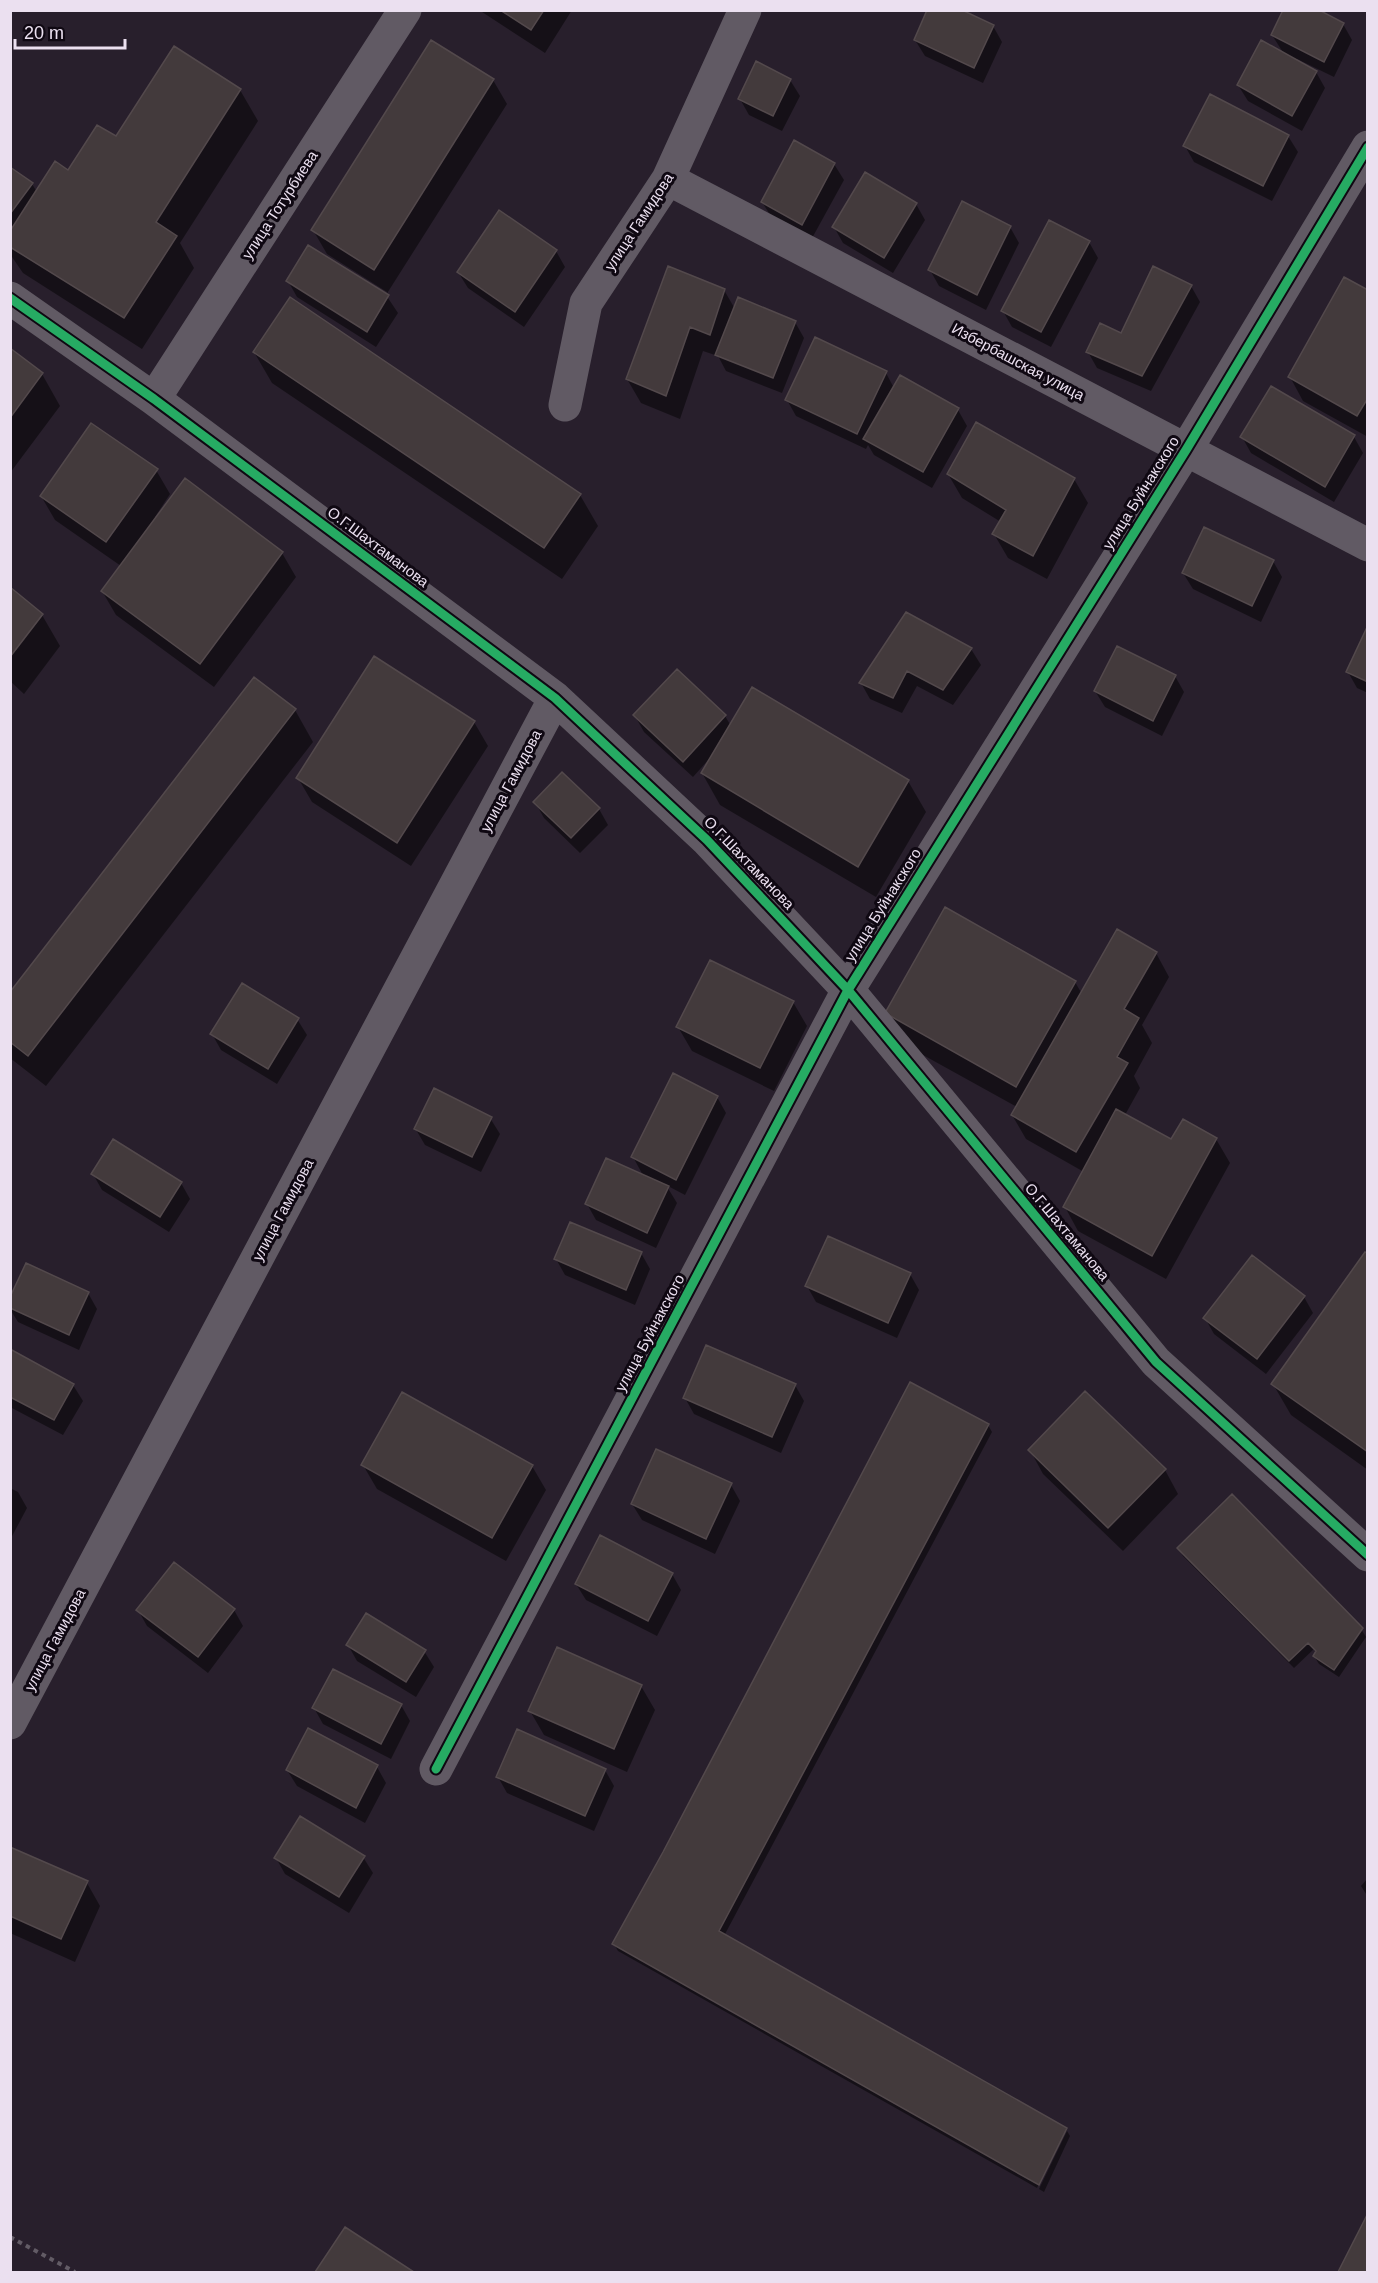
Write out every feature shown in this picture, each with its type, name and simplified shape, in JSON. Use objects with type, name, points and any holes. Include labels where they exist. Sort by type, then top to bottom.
[{"type":"street","name":"улица Тотурбиева","points":[[154,399],[405,10]]},
{"type":"street","name":"улица Гамидова","points":[[565,405],[586,303],[669,179],[745,10]]},
{"type":"street","name":"улица Буйнакского","points":[[436,1769],[848,990],[1186,450],[1368,147]]},
{"type":"street","name":"Избербашская улица","points":[[669,179],[1368,545]]},
{"type":"street","name":"О.Г.Шахтаманова","points":[[10,298],[154,399],[555,698],[707,840],[848,990],[1156,1362],[1368,1555]]},
{"type":"street","name":"улица Гамидова","points":[[10,1723],[555,698]]},
{"type":"path","points":[[10,2237],[75,2272]]},
{"type":"building","points":[[500,10],[544,10],[531,30]]},
{"type":"building","points":[[927,10],[962,10],[994,25],[974,68],[914,40]]},
{"type":"building","points":[[1283,10],[1319,10],[1344,23],[1324,62],[1271,35]]},
{"type":"building","points":[[431,40],[494,79],[374,270],[311,230]]},
{"type":"building","points":[[1261,40],[1317,71],[1292,116],[1237,85]]},
{"type":"building","points":[[174,46],[241,89],[156,222],[177,236],[124,318],[10,247],[10,231],[55,161],[68,170],[97,125],[116,136]]},
{"type":"building","points":[[756,61],[791,79],[773,116],[738,99]]},
{"type":"building","points":[[1210,94],[1289,135],[1263,186],[1183,146]]},
{"type":"building","points":[[794,140],[835,163],[802,225],[761,202]]},
{"type":"building","points":[[10,167],[33,183],[10,214]]},
{"type":"building","points":[[865,172],[917,203],[884,258],[832,227]]},
{"type":"building","points":[[962,201],[1011,226],[977,295],[928,270]]},
{"type":"building","points":[[499,210],[557,250],[515,312],[457,272]]},
{"type":"building","points":[[1049,220],[1090,241],[1041,332],[1001,311]]},
{"type":"building","points":[[308,245],[389,295],[367,332],[286,281]]},
{"type":"building","points":[[668,266],[725,289],[710,335],[690,327],[666,396],[626,379]]},
{"type":"building","points":[[1153,266],[1192,285],[1142,376],[1086,352],[1100,323],[1121,333]]},
{"type":"building","points":[[1344,277],[1368,290],[1368,398],[1357,416],[1288,377]]},
{"type":"building","points":[[290,297],[581,494],[544,548],[253,352]]},
{"type":"building","points":[[738,297],[796,321],[773,378],[715,355]]},
{"type":"building","points":[[815,337],[887,371],[857,434],[785,400]]},
{"type":"building","points":[[10,348],[43,373],[10,418]]},
{"type":"building","points":[[900,375],[959,408],[923,472],[863,439]]},
{"type":"building","points":[[1271,386],[1355,435],[1325,487],[1240,437]]},
{"type":"building","points":[[976,422],[1075,478],[1033,556],[992,534],[1006,510],[947,474]]},
{"type":"building","points":[[91,423],[158,469],[106,542],[40,496]]},
{"type":"building","points":[[185,478],[283,552],[200,664],[101,591]]},
{"type":"building","points":[[1204,527],[1274,560],[1252,606],[1182,573]]},
{"type":"building","points":[[10,587],[43,614],[10,657]]},
{"type":"building","points":[[906,612],[972,648],[943,690],[907,671],[893,698],[859,683]]},
{"type":"building","points":[[1368,625],[1368,682],[1346,672]]},
{"type":"building","points":[[1117,646],[1176,675],[1153,721],[1094,691]]},
{"type":"building","points":[[374,656],[475,721],[397,843],[296,778]]},
{"type":"building","points":[[677,669],[726,715],[683,762],[633,715]]},
{"type":"building","points":[[254,677],[296,709],[28,1056],[10,1042],[10,992]]},
{"type":"building","points":[[752,687],[909,780],[858,867],[701,773]]},
{"type":"building","points":[[562,772],[600,808],[571,838],[533,802]]},
{"type":"building","points":[[945,907],[1076,981],[1016,1087],[885,1013]]},
{"type":"building","points":[[1117,929],[1157,952],[1124,1009],[1139,1018],[1117,1057],[1128,1063],[1076,1152],[1011,1115]]},
{"type":"building","points":[[710,960],[794,1001],[760,1068],[676,1027]]},
{"type":"building","points":[[242,983],[299,1018],[268,1069],[210,1034]]},
{"type":"building","points":[[673,1073],[718,1096],[676,1180],[631,1157]]},
{"type":"building","points":[[434,1088],[492,1117],[472,1157],[414,1129]]},
{"type":"building","points":[[1116,1109],[1171,1139],[1183,1119],[1217,1138],[1152,1256],[1063,1207]]},
{"type":"building","points":[[113,1139],[182,1182],[160,1217],[91,1174]]},
{"type":"building","points":[[606,1158],[669,1186],[647,1233],[585,1204]]},
{"type":"building","points":[[570,1222],[642,1252],[626,1290],[554,1259]]},
{"type":"building","points":[[828,1236],[911,1273],[888,1323],[805,1286]]},
{"type":"building","points":[[1365,1252],[1368,1253],[1368,1452],[1271,1384]]},
{"type":"building","points":[[1252,1255],[1305,1296],[1257,1359],[1203,1318]]},
{"type":"building","points":[[26,1263],[89,1292],[69,1335],[10,1308],[10,1297]]},
{"type":"building","points":[[706,1345],[796,1384],[772,1437],[683,1398]]},
{"type":"building","points":[[10,1349],[74,1384],[54,1420],[10,1397]]},
{"type":"building","points":[[910,1382],[989,1424],[719,1931],[1067,2128],[1039,2185],[612,1944],[663,1852]]},
{"type":"building","points":[[1085,1391],[1166,1469],[1108,1528],[1028,1450]]},
{"type":"building","points":[[402,1392],[533,1465],[492,1538],[361,1465]]},
{"type":"building","points":[[656,1449],[732,1483],[706,1539],[631,1504]]},
{"type":"building","points":[[1232,1494],[1363,1628],[1334,1670],[1313,1656],[1316,1651],[1308,1643],[1289,1661],[1177,1548]]},
{"type":"building","points":[[600,1535],[673,1573],[648,1621],[575,1584]]},
{"type":"building","points":[[174,1562],[235,1609],[198,1657],[136,1610]]},
{"type":"building","points":[[366,1613],[426,1650],[406,1682],[346,1645]]},
{"type":"building","points":[[557,1647],[642,1685],[614,1749],[528,1711]]},
{"type":"building","points":[[333,1669],[402,1704],[381,1744],[312,1708]]},
{"type":"building","points":[[308,1728],[378,1765],[356,1808],[286,1770]]},
{"type":"building","points":[[517,1729],[606,1769],[585,1816],[496,1777]]},
{"type":"building","points":[[300,1816],[365,1856],[339,1897],[274,1858]]},
{"type":"building","points":[[10,1847],[88,1881],[61,1939],[10,1916]]},
{"type":"building","points":[[1368,2213],[1368,2272],[1338,2272]]},
{"type":"building","points":[[345,2227],[414,2272],[315,2272]]},
{"type":"cycle path","points":[[436,1769],[848,990],[1186,450],[1368,147]]},
{"type":"cycle path","points":[[10,298],[154,399],[555,698],[707,840],[848,990],[1156,1362],[1368,1555]]}]
